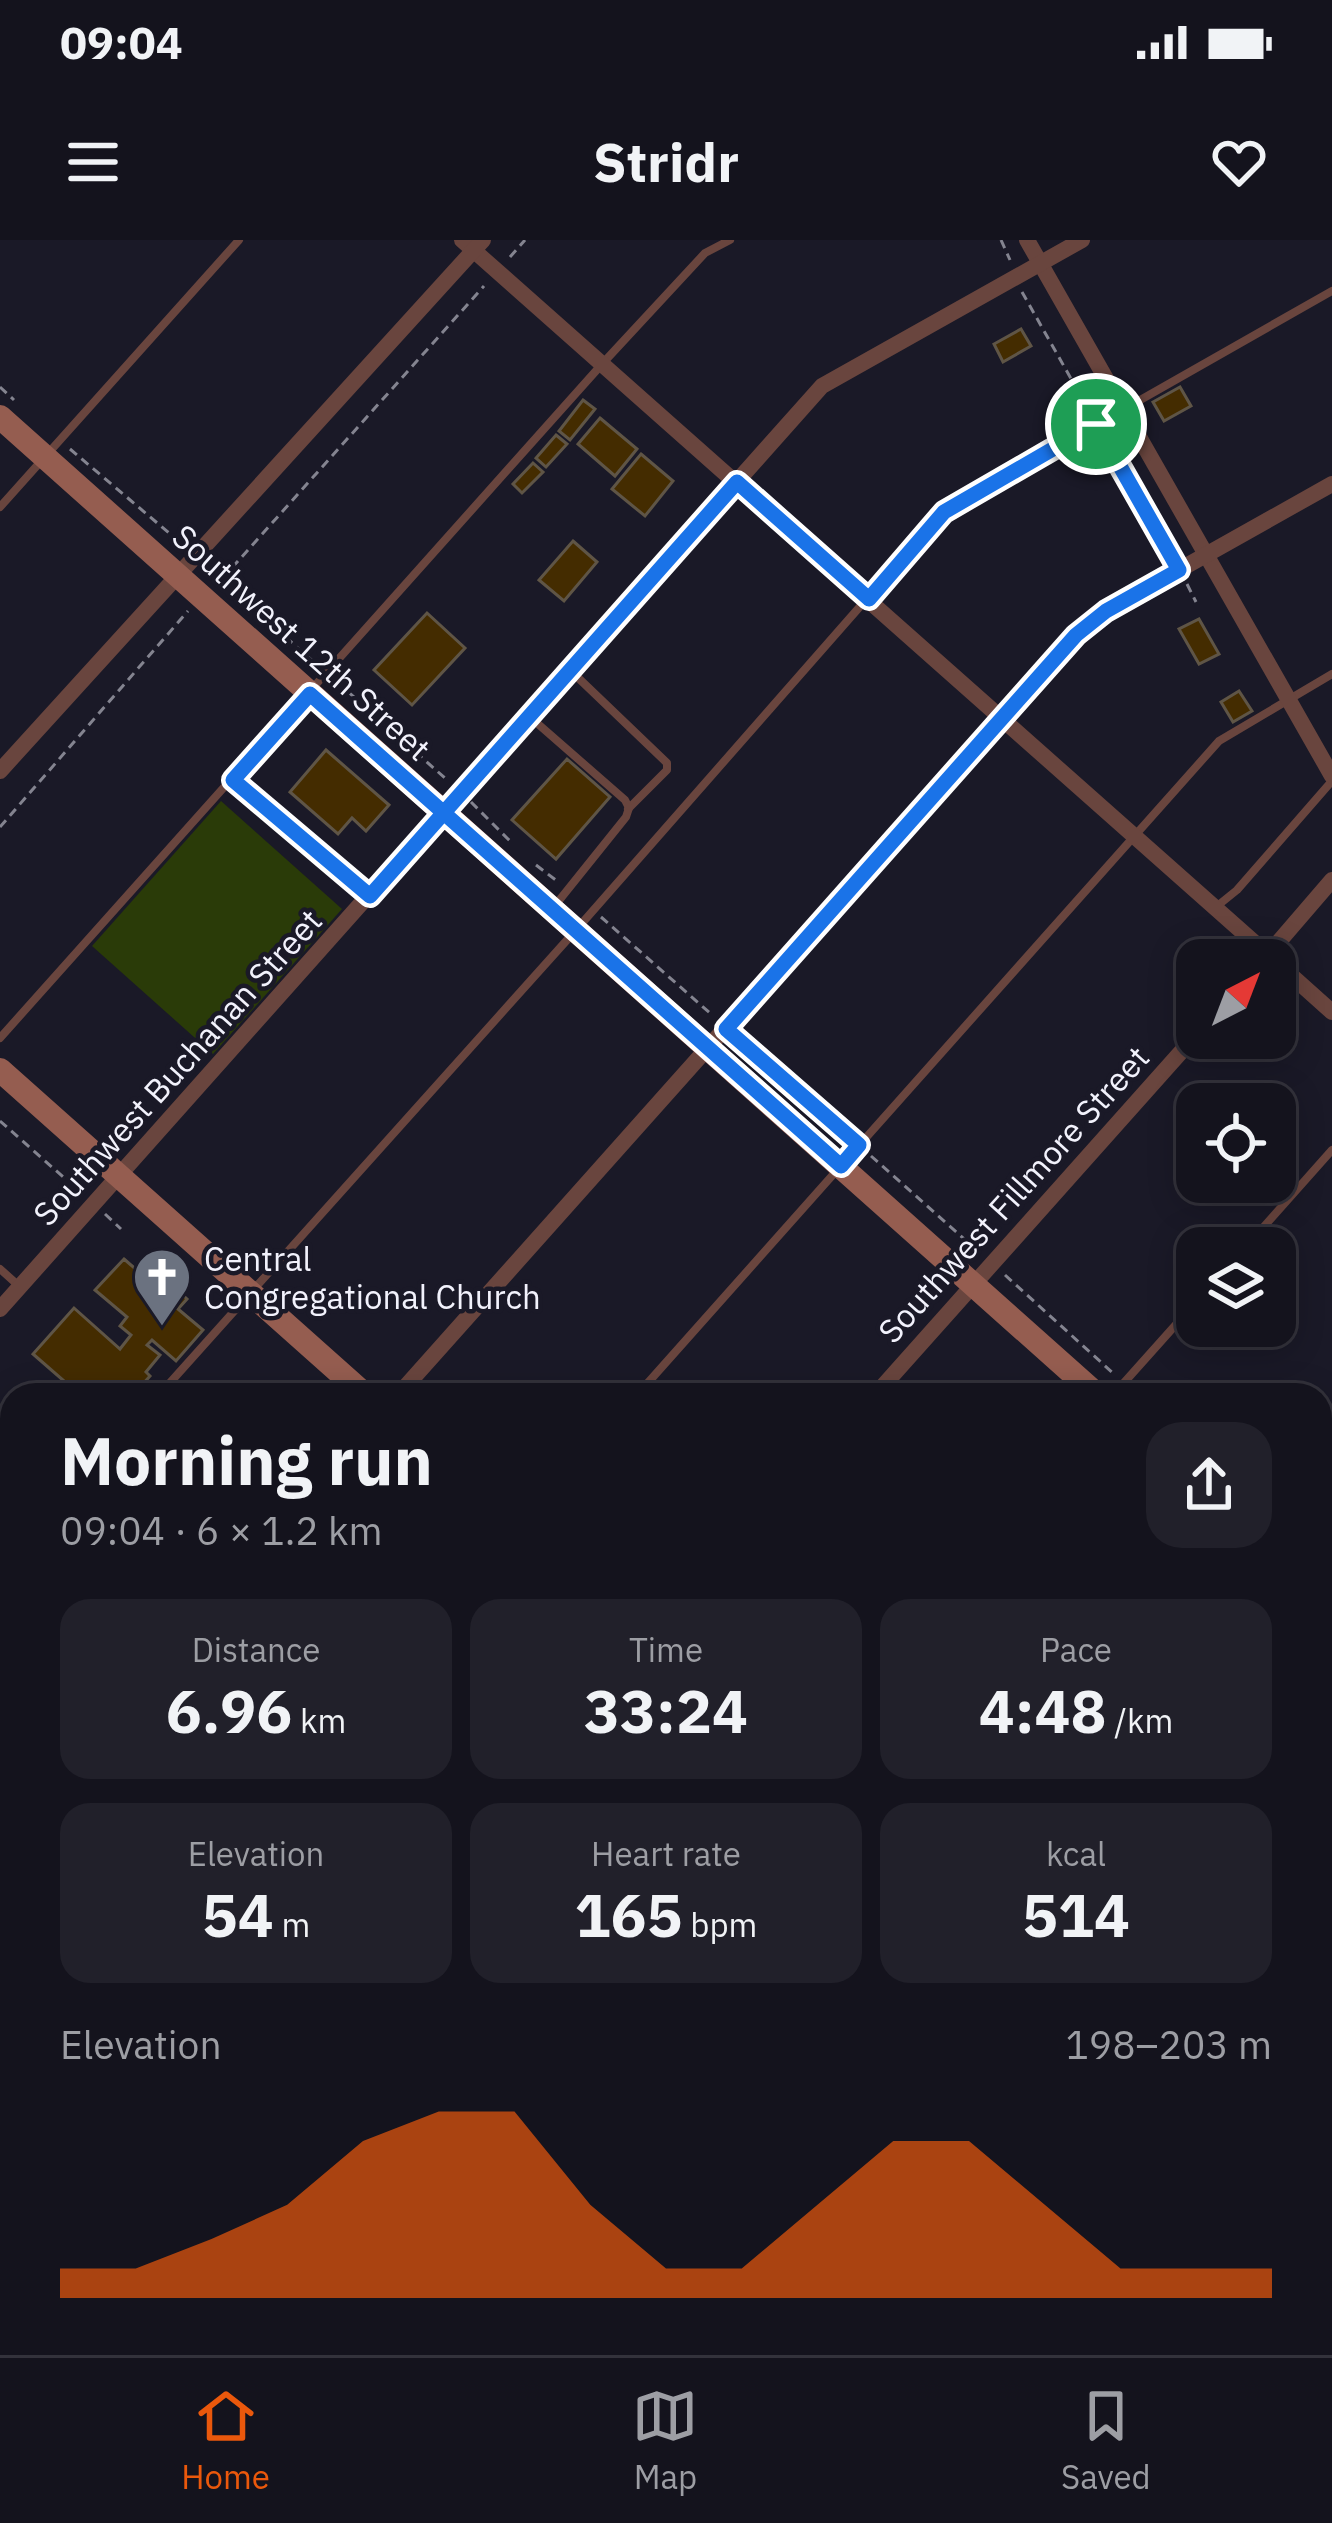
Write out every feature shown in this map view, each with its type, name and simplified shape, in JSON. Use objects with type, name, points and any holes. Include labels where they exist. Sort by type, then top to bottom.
[{"type":"main road","name":"Southwest 12th Street","points":[[7,409],[178,575],[214,585],[310,694],[444,813],[560,899],[709,1049],[1083,1383]]},
{"type":"main road","points":[[0,1070],[352,1383]]},
{"type":"street","points":[[1027,240],[1332,778]]},
{"type":"street","name":"Southwest Buchanan Street","points":[[0,1310],[822,386],[1082,240]]},
{"type":"street","points":[[0,771],[472,244],[497,272],[1249,939]]},
{"type":"street","points":[[409,1383],[1089,624],[1332,484]]},
{"type":"street","points":[[1286,939],[1332,880]]},
{"type":"street","points":[[1296,981],[1332,1012]]},
{"type":"street","name":"Southwest Fillmore Street","points":[[886,1383],[1176,1057]]},
{"type":"lane","points":[[0,507],[238,240]]},
{"type":"lane","points":[[0,1038],[603,364],[705,254],[730,240]]},
{"type":"lane","points":[[170,1383],[944,512],[1332,291]]},
{"type":"lane","points":[[560,899],[628,809],[667,770],[667,763],[570,670]]},
{"type":"lane","points":[[649,1383],[1219,741],[1332,674]]},
{"type":"lane","points":[[530,716],[625,800],[628,809]]},
{"type":"lane","points":[[1216,907],[1237,890],[1332,778]]},
{"type":"lane","points":[[233,780],[370,896]]},
{"type":"lane","points":[[1264,1227],[1332,1150]]},
{"type":"lane","points":[[0,1269],[20,1287]]},
{"type":"lane","points":[[1124,1383],[1176,1325]]},
{"type":"path","points":[[0,826],[525,240]]},
{"type":"path","points":[[1001,240],[1030,311],[1179,570]]},
{"type":"path","points":[[0,387],[7,409]]},
{"type":"path","points":[[52,449],[89,462],[195,556],[214,585],[328,674],[512,843]]},
{"type":"path","points":[[524,856],[560,899]]},
{"type":"path","points":[[584,921],[726,1029],[1124,1383]]},
{"type":"path","points":[[0,1121],[121,1229]]},
{"type":"green space","points":[[221,801],[342,909],[213,1054],[92,946]]},
{"type":"building","points":[[1021,329],[1031,346],[1003,362],[994,344]]},
{"type":"building","points":[[1180,387],[1191,406],[1164,421],[1153,402]]},
{"type":"building","points":[[583,400],[595,409],[570,440],[559,431]]},
{"type":"building","points":[[600,418],[637,449],[615,476],[578,444]]},
{"type":"building","points":[[556,435],[567,444],[546,467],[536,458]]},
{"type":"building","points":[[641,454],[673,481],[645,516],[612,489]]},
{"type":"building","points":[[533,463],[543,472],[522,493],[513,484]]},
{"type":"building","points":[[573,541],[597,562],[564,601],[539,580]]},
{"type":"building","points":[[427,613],[465,648],[412,705],[374,670]]},
{"type":"building","points":[[1199,619],[1219,654],[1199,664],[1179,629]]},
{"type":"building","points":[[1239,691],[1252,711],[1233,722],[1221,702]]},
{"type":"building","points":[[326,750],[389,805],[366,831],[352,818],[338,834],[290,792]]},
{"type":"building","points":[[567,759],[610,797],[556,859],[512,820]]},
{"type":"building","name":"Central Congregational Church","points":[[124,1259],[154,1285],[163,1276],[187,1299],[178,1309],[203,1330],[176,1361],[152,1340],[147,1345],[160,1355],[144,1383],[66,1383],[33,1354],[74,1308],[120,1349],[131,1335],[120,1326],[127,1317],[95,1290]]},
{"type":"place","name":"Central Congregational Church","points":[[162,1328]]},
{"type":"route","points":[[1096,424],[944,512],[869,599],[737,482],[444,813],[370,896],[233,780],[310,694],[444,813],[841,1166],[859,1145],[726,1029],[1076,635],[1106,611],[1179,570],[1096,424]]}]
